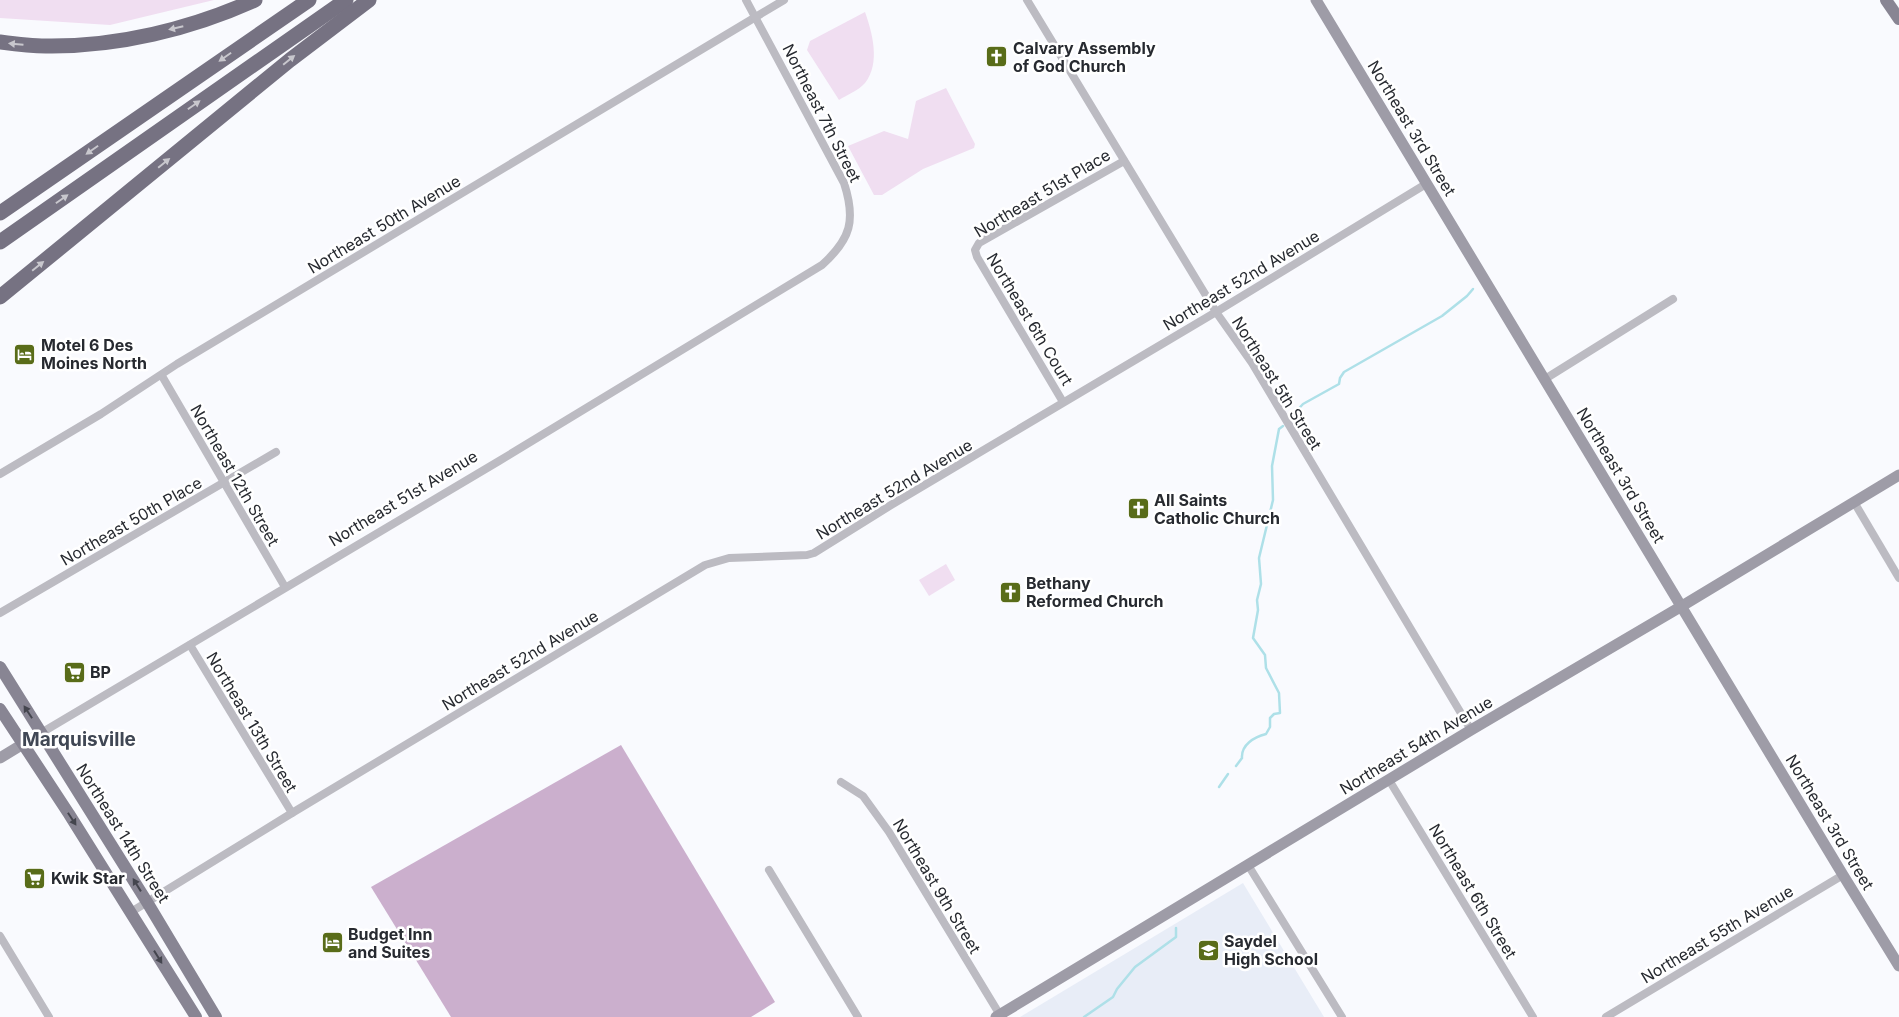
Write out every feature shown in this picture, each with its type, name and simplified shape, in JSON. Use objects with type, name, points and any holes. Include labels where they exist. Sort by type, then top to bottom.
[{"type":"highway","points":[[0,42],[46,46],[108,42],[199,23],[255,0]]},
{"type":"highway","points":[[0,213],[309,0]]},
{"type":"highway","points":[[0,242],[346,0]]},
{"type":"highway","points":[[0,297],[290,60],[369,0]]},
{"type":"main road","points":[[1886,0],[1899,19]]},
{"type":"main road","name":"Northeast 14th Street","points":[[0,667],[147,902],[216,1017]]},
{"type":"main road","points":[[0,710],[131,912],[196,1017]]},
{"type":"street","name":"Northeast 7th Street","points":[[746,0],[836,167],[849,198],[851,212],[849,229],[845,240],[822,265]]},
{"type":"street","name":"Northeast 50th Avenue","points":[[0,474],[101,414],[162,376],[177,364],[784,0]]},
{"type":"street","name":"Northeast 5th Street","points":[[1027,0],[1216,312],[1252,364],[1472,730]]},
{"type":"street","name":"Northeast 3rd Street","points":[[1316,0],[1899,966]]},
{"type":"street","name":"Northeast 51st Place","points":[[975,250],[979,243],[1124,161]]},
{"type":"street","name":"Northeast 52nd Avenue","points":[[131,912],[705,565],[729,558],[807,555],[814,553],[1426,184]]},
{"type":"street","name":"Northeast 6th Court","points":[[975,250],[977,257],[1063,402]]},
{"type":"street","name":"Northeast 51st Avenue","points":[[0,758],[490,466],[822,265]]},
{"type":"street","points":[[1545,379],[1673,299]]},
{"type":"street","name":"Northeast 12th Street","points":[[162,376],[285,587]]},
{"type":"street","name":"Northeast 50th Place","points":[[0,613],[276,452]]},
{"type":"street","name":"Northeast 54th Avenue","points":[[998,1016],[1899,475]]},
{"type":"street","points":[[1854,502],[1899,578]]},
{"type":"street","name":"Northeast 13th Street","points":[[190,645],[292,813]]},
{"type":"street","name":"Northeast 6th Street","points":[[1389,780],[1533,1017]]},
{"type":"street","name":"Northeast 9th Street","points":[[841,782],[863,796],[889,832],[998,1016]]},
{"type":"street","points":[[1248,865],[1342,1017]]},
{"type":"street","points":[[769,870],[858,1017]]},
{"type":"street","name":"Northeast 55th Avenue","points":[[1606,1017],[1843,875]]},
{"type":"street","points":[[0,936],[49,1017]]},
{"type":"shaded area","points":[[0,0],[214,0],[110,25],[0,18]]},
{"type":"shaded area","points":[[865,12],[874,48],[873,66],[870,75],[862,86],[839,100],[807,50],[810,41]]},
{"type":"shaded area","points":[[946,88],[975,144],[974,148],[923,169],[882,195],[874,195],[848,146],[884,131],[908,139],[916,101]]},
{"type":"shaded area","points":[[946,564],[955,580],[929,596],[919,580]]},
{"type":"shaded area","points":[[621,745],[775,1002],[751,1017],[451,1017],[371,887]]},
{"type":"shaded area","name":"Saydel High School","points":[[1243,883],[1324,1017],[1020,1017]]},
{"type":"waterway","points":[[1292,416],[1303,404],[1339,384],[1344,372],[1442,316],[1473,289]]},
{"type":"waterway","points":[[1236,766],[1242,758],[1246,745],[1253,739],[1266,734],[1270,727],[1270,718],[1274,714],[1280,713],[1279,693],[1266,668],[1265,655],[1253,638],[1258,610],[1257,600],[1261,584],[1259,558],[1273,500],[1272,466],[1279,429],[1283,426]]},
{"type":"waterway","points":[[1219,787],[1228,774]]},
{"type":"waterway","points":[[1084,1017],[1113,997],[1117,989],[1135,967],[1176,937],[1176,928]]},
{"type":"place","name":"Calvary Assembly of God Church","points":[[997,57]]},
{"type":"place","name":"Motel 6 Des Moines North","points":[[25,354]]},
{"type":"place","name":"All Saints Catholic Church","points":[[1138,509]]},
{"type":"place","name":"Bethany Reformed Church","points":[[1010,592]]},
{"type":"place","name":"BP","points":[[74,672]]},
{"type":"place","name":"Kwik Star","points":[[35,878]]},
{"type":"place","name":"Budget Inn and Suites","points":[[332,943]]},
{"type":"place","name":"Saydel High School","points":[[1208,950]]},
{"type":"district","name":"Marquisville","points":[[79,739]]}]
